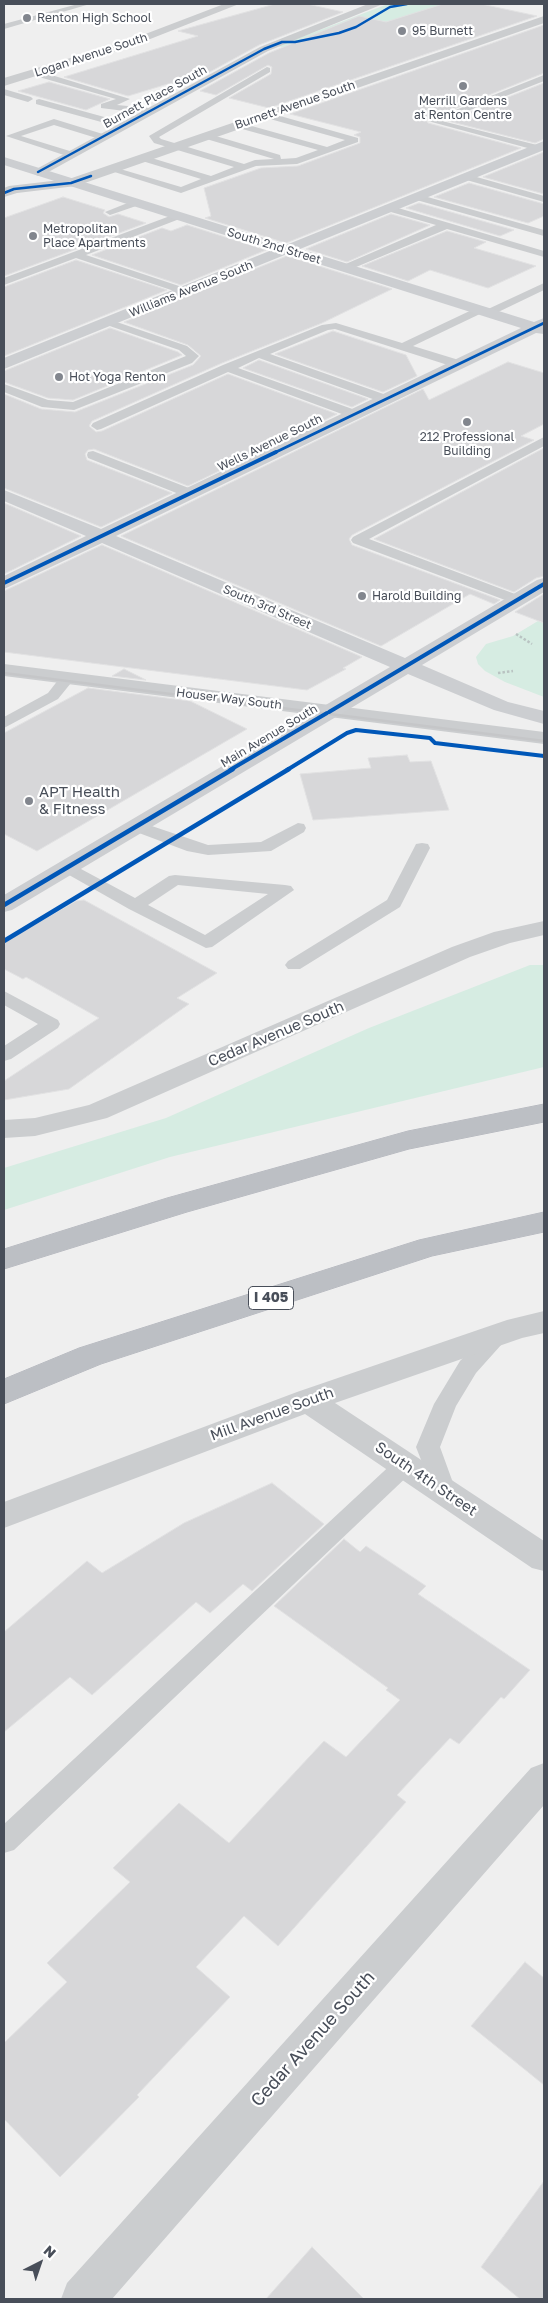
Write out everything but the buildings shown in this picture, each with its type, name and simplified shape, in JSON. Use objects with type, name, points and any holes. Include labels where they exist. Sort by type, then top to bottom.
[{"type":"highway","points":[[4,1259],[177,1205],[408,1140],[544,1113]]},
{"type":"highway","name":"I 405","points":[[4,1392],[90,1356],[429,1247],[544,1222]]},
{"type":"main road","name":"Williams Avenue South","points":[[4,364],[541,147]]},
{"type":"main road","name":"South 2nd Street","points":[[6,163],[541,327]]},
{"type":"main road","name":"Wells Avenue South","points":[[4,583],[458,364],[541,327]]},
{"type":"main road","name":"South 3rd Street","points":[[4,495],[501,706],[538,716]]},
{"type":"main road","name":"Main Avenue South","points":[[4,905],[544,584]]},
{"type":"street","name":"Logan Avenue South","points":[[4,82],[131,43],[233,4]]},
{"type":"street","name":"Burnett Place South","points":[[38,172],[264,49],[377,4]]},
{"type":"street","name":"Burnett Avenue South","points":[[4,193],[14,189],[71,183],[544,19]]},
{"type":"street","name":"Burnett Avenue South","points":[[4,205],[33,195],[45,187]]},
{"type":"street","name":"Houser Way South","points":[[4,670],[544,738]]},
{"type":"street","name":"Cedar Avenue South","points":[[4,1129],[35,1127],[97,1112],[468,949],[503,937],[544,928]]},
{"type":"street","name":"Mill Avenue South","points":[[4,1515],[308,1400],[499,1335],[544,1322]]},
{"type":"street","name":"South 4th Street","points":[[308,1400],[544,1558]]},
{"type":"street","name":"Cedar Avenue South","points":[[83,2299],[544,1779]]},
{"type":"lane","points":[[4,27],[86,4]]},
{"type":"lane","points":[[244,167],[157,141],[154,136],[267,70]]},
{"type":"lane","points":[[35,73],[125,99],[104,106],[149,111]]},
{"type":"lane","points":[[541,147],[432,121],[544,78]]},
{"type":"lane","points":[[4,92],[28,99]]},
{"type":"lane","points":[[39,102],[124,125]]},
{"type":"lane","points":[[110,169],[181,190],[255,163],[294,162],[354,140],[266,115]]},
{"type":"lane","points":[[70,154],[11,136],[54,122],[103,137]]},
{"type":"lane","points":[[238,125],[328,150]]},
{"type":"lane","points":[[206,136],[294,162]]},
{"type":"lane","points":[[142,158],[211,179]]},
{"type":"lane","points":[[466,177],[544,199]]},
{"type":"lane","points":[[417,197],[544,233]]},
{"type":"lane","points":[[110,212],[136,203]]},
{"type":"lane","points":[[388,208],[544,254]]},
{"type":"lane","points":[[4,282],[178,216]]},
{"type":"lane","points":[[344,268],[446,225]]},
{"type":"lane","points":[[77,255],[184,291]]},
{"type":"lane","points":[[404,346],[544,286]]},
{"type":"lane","points":[[4,388],[46,404],[74,406],[188,360],[193,356],[183,348],[108,322]]},
{"type":"lane","points":[[97,426],[258,354],[326,327],[336,326],[458,364]]},
{"type":"lane","points":[[258,354],[385,399]]},
{"type":"lane","points":[[227,368],[354,414]]},
{"type":"lane","points":[[518,600],[358,540],[544,441]]},
{"type":"lane","points":[[93,455],[188,494]]},
{"type":"lane","points":[[4,723],[53,696],[67,678]]},
{"type":"lane","points":[[137,826],[193,847],[208,850],[264,847],[298,828]]},
{"type":"lane","points":[[294,965],[394,903],[422,848]]},
{"type":"lane","points":[[68,867],[135,905],[206,943],[286,890],[175,880],[135,905]]},
{"type":"lane","points":[[4,997],[51,1024],[4,1055]]},
{"type":"lane","points":[[444,1492],[428,1448],[445,1404],[468,1367],[499,1335]]},
{"type":"lane","points":[[4,1841],[406,1466]]},
{"type":"path","points":[[514,633],[532,644]]},
{"type":"green space","points":[[388,4],[446,4],[300,52],[278,46]]},
{"type":"green space","points":[[538,621],[544,623],[544,697],[505,682],[485,671],[478,664],[476,657],[486,644],[513,636]]},
{"type":"green space","points":[[530,965],[544,965],[544,1067],[170,1157],[4,1210],[4,1168],[166,1118],[369,1028]]},
{"type":"railway","points":[[4,673],[544,741]]},
{"type":"cycle path","points":[[38,172],[264,49],[282,42],[295,42],[339,33],[356,27],[390,7],[407,4]]},
{"type":"cycle path","points":[[4,193],[14,189],[71,183],[91,176]]},
{"type":"cycle path","points":[[4,583],[544,323]]},
{"type":"cycle path","points":[[329,712],[544,584]]},
{"type":"cycle path","points":[[4,905],[327,713]]},
{"type":"cycle path","points":[[4,941],[204,822],[347,733],[356,730],[430,738],[435,743],[544,756]]},
{"type":"place","name":"Renton High School","points":[[27,18]]},
{"type":"place","name":"95 Burnett","points":[[402,31]]},
{"type":"place","name":"Merrill Gardens at Renton Centre","points":[[463,86]]},
{"type":"place","name":"Metropolitan Place Apartments","points":[[33,236]]},
{"type":"place","name":"Hot Yoga Renton","points":[[59,377]]},
{"type":"place","name":"212 Professional Building","points":[[467,422]]},
{"type":"place","name":"Harold Building","points":[[362,596]]},
{"type":"place","name":"APT Health & Fitness","points":[[29,801]]}]
